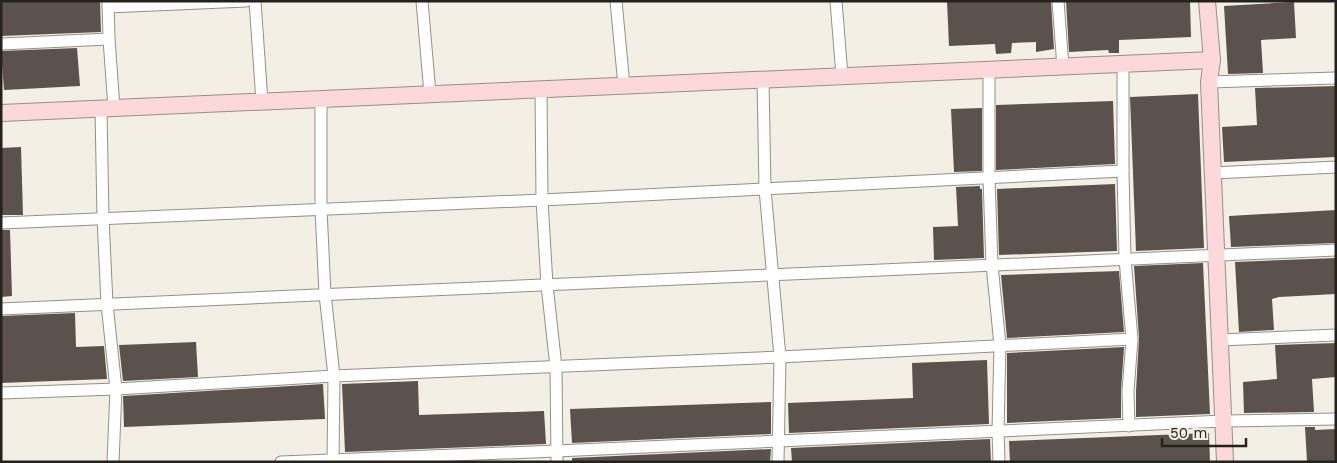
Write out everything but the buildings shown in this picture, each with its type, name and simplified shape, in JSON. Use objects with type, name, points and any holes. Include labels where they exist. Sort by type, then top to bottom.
[{"type":"street","points":[[114,462],[116,389],[107,304],[103,218],[108,109],[108,4],[246,1]]},
{"type":"street","points":[[255,1],[262,102]]},
{"type":"street","points":[[422,1],[430,94]]},
{"type":"street","points":[[616,1],[624,86]]},
{"type":"street","points":[[836,1],[842,76]]},
{"type":"street","points":[[1058,1],[1063,67]]},
{"type":"street","points":[[1207,1],[1212,60],[1210,82],[1225,462]]},
{"type":"street","points":[[1,44],[109,39]]},
{"type":"street","points":[[1,113],[1212,60]]},
{"type":"street","points":[[1123,64],[1125,259],[1132,339],[1128,391],[1129,426]]},
{"type":"street","points":[[989,70],[989,178],[992,265],[1000,345],[999,462]]},
{"type":"street","points":[[1210,82],[1336,78]]},
{"type":"street","points":[[763,80],[766,189],[780,357],[778,462]]},
{"type":"street","points":[[541,90],[542,200],[547,285],[556,367],[556,457]]},
{"type":"street","points":[[321,99],[321,208],[325,294],[334,376],[333,461]]},
{"type":"street","points":[[1213,173],[1336,167]]},
{"type":"street","points":[[1,223],[542,200],[1123,171]]},
{"type":"street","points":[[1,308],[1336,250]]},
{"type":"street","points":[[1220,340],[1336,335]]},
{"type":"street","points":[[1,393],[1132,339]]},
{"type":"street","points":[[281,462],[556,457],[778,441],[1224,421],[1336,419]]}]
